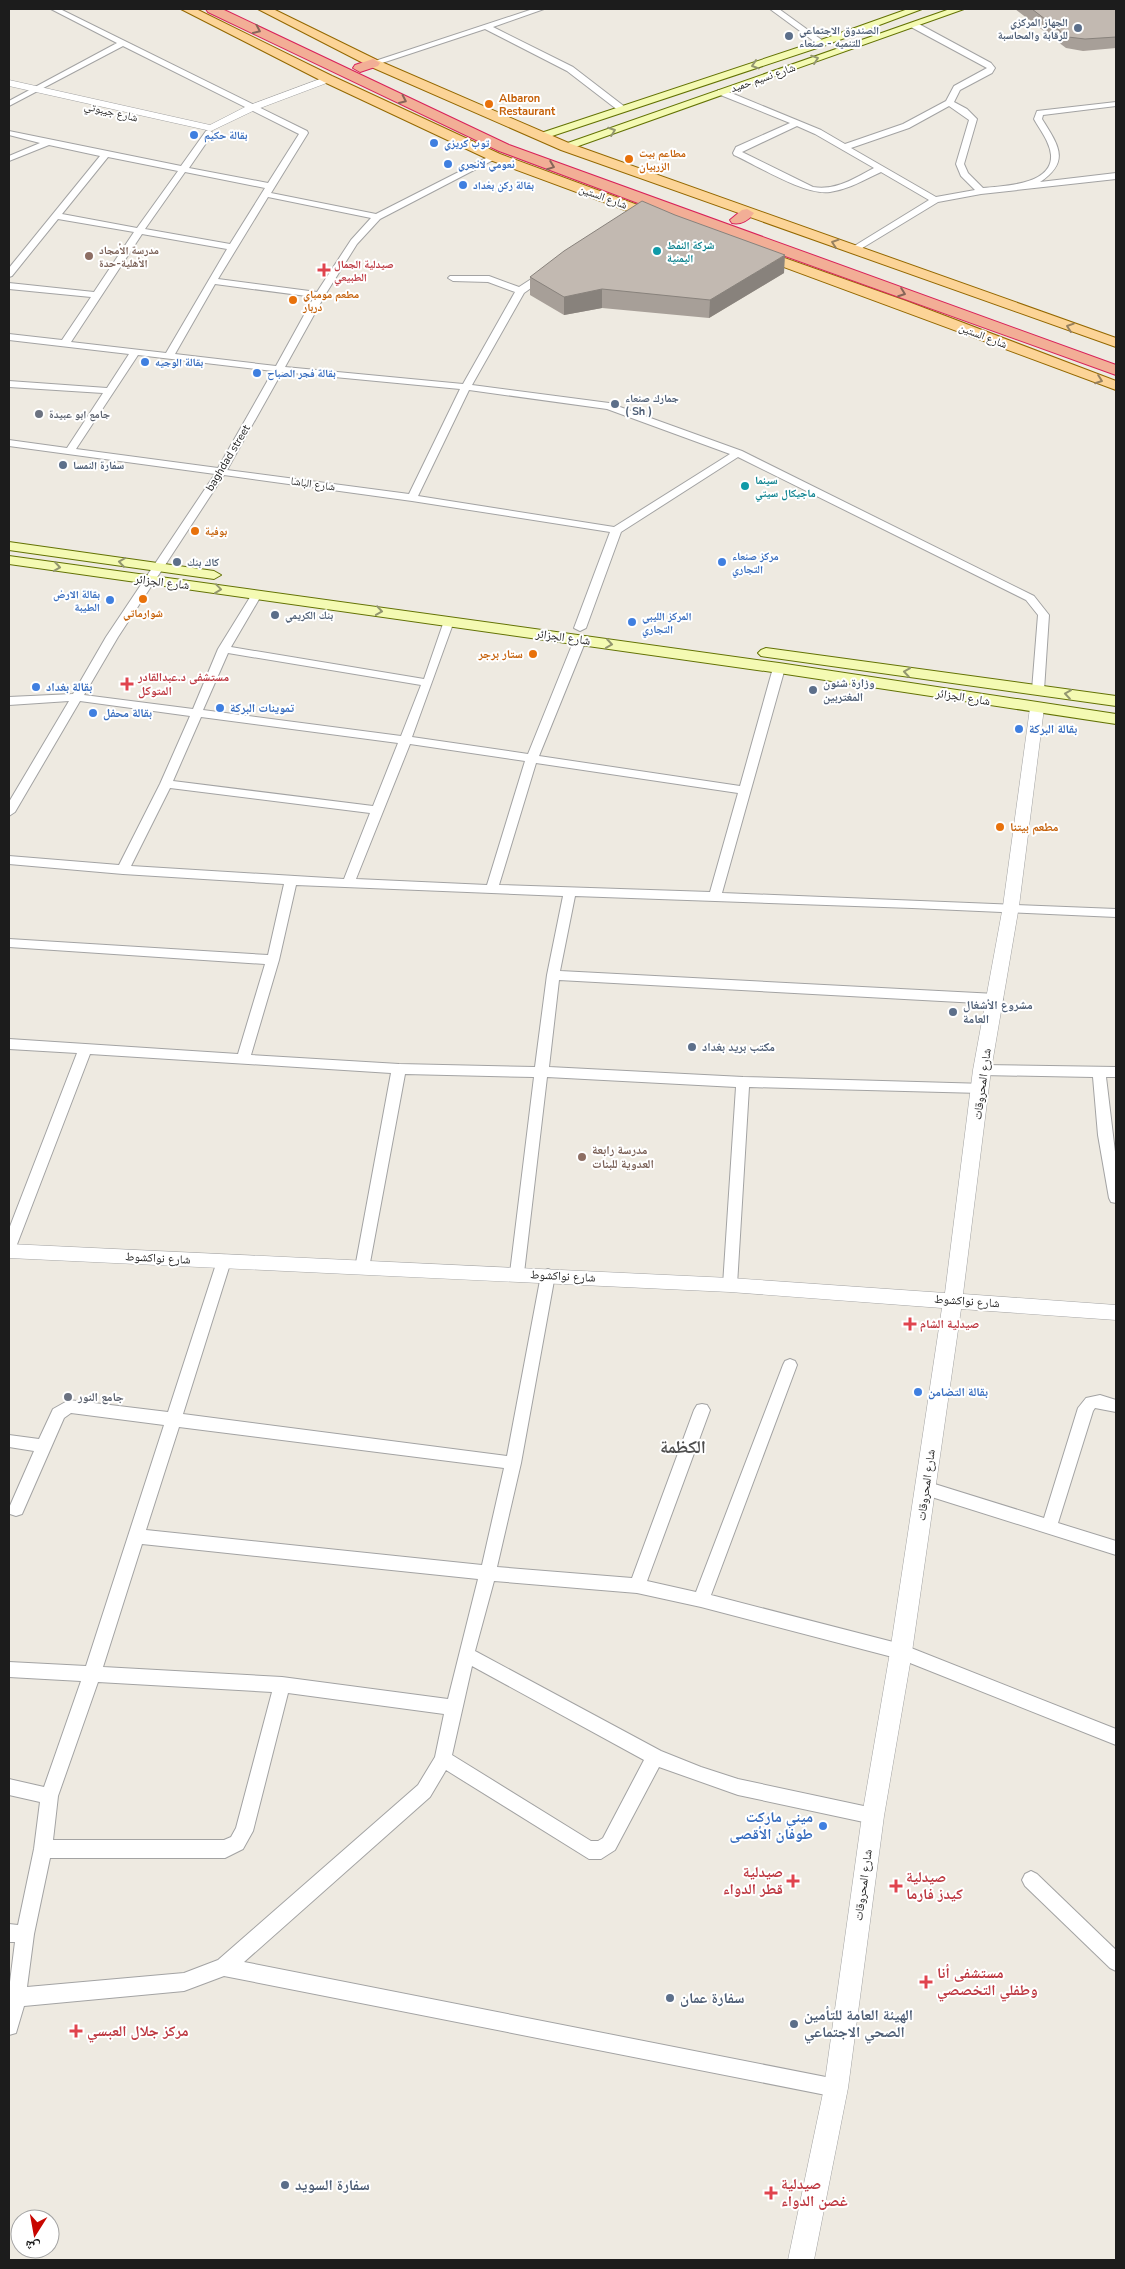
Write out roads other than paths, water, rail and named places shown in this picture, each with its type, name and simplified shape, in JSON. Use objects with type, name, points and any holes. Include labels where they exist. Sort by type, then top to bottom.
[{"type":"highway","name":"شارع الستين","points":[[212,9],[504,148],[772,253],[1116,370]]},
{"type":"highway","name":"شارع الستين","points":[[240,9],[520,139],[742,216],[1116,355]]},
{"type":"main road","name":"شارع الستين","points":[[187,9],[328,79],[495,157],[639,214],[772,253],[1116,386]]},
{"type":"main road","name":"شارع الستين","points":[[264,9],[366,66],[742,216],[854,250],[1116,343]]},
{"type":"main road","name":"شارع نسيم حميد","points":[[542,136],[822,43],[917,9]]},
{"type":"main road","name":"شارع نسيم حميد","points":[[566,147],[959,9]]},
{"type":"main road","points":[[822,43],[836,52]]},
{"type":"main road","name":"شارع الجزائر","points":[[9,546],[257,594],[449,621],[580,634],[779,668],[1038,699],[1116,701]]},
{"type":"main road","name":"شارع الجزائر","points":[[9,560],[154,574],[1038,699],[1116,719]]},
{"type":"street","points":[[55,9],[304,133],[232,247],[170,356]]},
{"type":"street","points":[[366,66],[539,9]]},
{"type":"street","points":[[774,9],[822,43]]},
{"type":"street","points":[[846,147],[906,126],[949,103],[957,88],[989,71],[991,68],[914,25]]},
{"type":"street","points":[[485,26],[570,69],[622,109]]},
{"type":"street","points":[[9,104],[123,43]]},
{"type":"street","points":[[64,345],[139,231],[210,130],[251,108],[328,79]]},
{"type":"street","name":"شارع جيبوتي","points":[[9,83],[32,91],[210,130]]},
{"type":"street","name":"شارع جيبوتي","points":[[9,89],[32,91]]},
{"type":"street","points":[[721,92],[797,123],[846,147],[936,200]]},
{"type":"street","points":[[949,103],[964,111],[973,119],[960,164],[964,174],[981,191]]},
{"type":"street","points":[[1025,187],[1052,167],[1056,158],[1055,149],[1038,119],[1040,113],[1116,104]]},
{"type":"street","points":[[797,123],[738,149],[737,153],[811,189],[822,192],[831,191],[882,168]]},
{"type":"street","points":[[9,132],[104,155],[185,168],[377,217]]},
{"type":"street","points":[[9,159],[49,142]]},
{"type":"street","points":[[9,274],[104,155]]},
{"type":"street","name":"baghdad street","points":[[9,812],[112,637],[221,472],[320,294],[354,242],[377,217],[495,157]]},
{"type":"street","points":[[854,250],[936,200],[981,191],[1116,176]]},
{"type":"street","points":[[56,216],[232,247]]},
{"type":"street","points":[[412,498],[466,387],[520,291],[552,270]]},
{"type":"street","points":[[453,278],[489,279],[520,291]]},
{"type":"street","points":[[212,281],[320,294]]},
{"type":"street","points":[[9,286],[98,295]]},
{"type":"street","points":[[9,337],[279,369],[466,387],[609,406],[738,453],[1030,598],[1044,615],[1038,699]]},
{"type":"street","points":[[70,451],[135,352]]},
{"type":"street","points":[[9,384],[109,392]]},
{"type":"street","name":"شارع الباشا","points":[[9,443],[412,498],[616,530]]},
{"type":"street","points":[[492,889],[532,758],[580,634],[616,530],[738,453]]},
{"type":"street","points":[[123,870],[166,784],[224,649],[257,594]]},
{"type":"street","points":[[349,882],[428,683],[449,621]]},
{"type":"street","points":[[224,649],[428,683]]},
{"type":"street","points":[[715,896],[779,668]]},
{"type":"street","points":[[9,701],[75,697],[406,740],[744,790]]},
{"type":"street","name":"شارع المحروقات","points":[[802,2260],[836,2088],[873,1816],[901,1652],[953,1300],[981,1079],[1011,906],[1038,699]]},
{"type":"street","points":[[166,784],[377,810]]},
{"type":"street","points":[[9,860],[123,870],[492,889],[1011,906],[1116,913]]},
{"type":"street","points":[[243,1059],[273,960],[291,879]]},
{"type":"street","points":[[517,1273],[554,975],[570,892]]},
{"type":"street","points":[[9,943],[273,960]]},
{"type":"street","points":[[554,975],[996,999]]},
{"type":"street","points":[[9,1044],[400,1069],[542,1072],[743,1082],[981,1079],[1099,1071],[1116,1072]]},
{"type":"street","points":[[9,1249],[86,1048]]},
{"type":"street","points":[[362,1268],[400,1069]]},
{"type":"street","points":[[1099,1071],[1105,1135],[1116,1198]]},
{"type":"street","points":[[730,1285],[743,1082]]},
{"type":"street","name":"شارع نواكشوط","points":[[9,1249],[730,1285],[1116,1313]]},
{"type":"street","points":[[9,2026],[17,1997],[17,1933],[43,1849],[49,1796],[92,1674],[224,1260]]},
{"type":"street","points":[[17,1997],[184,1982],[224,1967],[424,1791],[443,1759],[453,1707],[488,1574],[513,1463],[548,1275]]},
{"type":"street","points":[[701,1600],[790,1365]]},
{"type":"street","points":[[1049,1528],[1086,1408],[1091,1402],[1100,1401],[1116,1406]]},
{"type":"street","points":[[16,1509],[58,1414],[68,1406],[513,1463]]},
{"type":"street","points":[[637,1586],[702,1410]]},
{"type":"street","points":[[9,1441],[44,1446]]},
{"type":"street","points":[[925,1488],[1116,1548]]},
{"type":"street","points":[[135,1536],[488,1574],[637,1586],[701,1600],[901,1652],[1116,1737]]},
{"type":"street","points":[[466,1654],[655,1757],[738,1787],[873,1816]]},
{"type":"street","points":[[9,1669],[282,1685],[453,1707]]},
{"type":"street","points":[[43,1849],[225,1849],[237,1842],[244,1831],[282,1685]]},
{"type":"street","points":[[443,1759],[589,1850],[601,1850],[609,1844],[655,1757]]},
{"type":"street","points":[[9,1787],[49,1796]]},
{"type":"street","points":[[1031,1880],[1116,1962]]},
{"type":"street","points":[[224,1967],[836,2088]]},
{"type":"place","name":"الجهاز المركزي للرقابة والمحاسبة","points":[[1078,28]]},
{"type":"place","name":"الصندوق الاجتماعي للتنميه - صنعاء","points":[[789,36]]},
{"type":"place","name":"Albaron Restaurant","points":[[489,104]]},
{"type":"place","name":"بقالة حكيم","points":[[194,135]]},
{"type":"place","name":"توب كريزي","points":[[434,143]]},
{"type":"place","name":"مطاعم بيت الزربيان","points":[[629,159]]},
{"type":"place","name":"نعومي لانجري","points":[[448,164]]},
{"type":"place","name":"بقالة ركن بغداد","points":[[463,185]]},
{"type":"place","name":"شركة النفط اليمنية","points":[[657,251]]},
{"type":"place","name":"مدرسة الأمجاد الأهلية-حدة","points":[[89,256]]},
{"type":"place","name":"صيدلية الجمال الطبيعي","points":[[324,270]]},
{"type":"place","name":"مطعم مومباي دربار","points":[[293,300]]},
{"type":"place","name":"بقالة الوجيه","points":[[145,362]]},
{"type":"place","name":"بقالة فجر الصباح","points":[[257,373]]},
{"type":"place","name":"جمارك صنعاء ( Sh )","points":[[615,404]]},
{"type":"place","name":"جامع ابو عبيدة","points":[[39,414]]},
{"type":"place","name":"سفارة النمسا","points":[[63,465]]},
{"type":"place","name":"سينما ماجيكال سيتي","points":[[745,486]]},
{"type":"place","name":"بوفية","points":[[195,531]]},
{"type":"place","name":"كاك بنك","points":[[177,562]]},
{"type":"place","name":"مركز صنعاء التجاري","points":[[722,562]]},
{"type":"place","name":"شوارماتي","points":[[143,599]]},
{"type":"place","name":"بقالة الارض الطيبة","points":[[110,600]]},
{"type":"place","name":"بنك الكريمي","points":[[275,615]]},
{"type":"place","name":"المركز الليبي التجاري","points":[[632,622]]},
{"type":"place","name":"ستار برجر","points":[[533,654]]},
{"type":"place","name":"مستشفى د.عبدالقادر المتوكل","points":[[127,684]]},
{"type":"place","name":"بقالة بغداد","points":[[36,687]]},
{"type":"place","name":"وزارة شئون المغتربين","points":[[813,690]]},
{"type":"place","name":"تموينات البركة","points":[[220,708]]},
{"type":"place","name":"بقالة محفل","points":[[93,713]]},
{"type":"place","name":"بقالة البركة","points":[[1019,729]]},
{"type":"place","name":"مطعم بيتنا","points":[[1000,827]]},
{"type":"place","name":"مشروع الأشغال العامة","points":[[953,1012]]},
{"type":"place","name":"مكتب بريد بغداد","points":[[692,1047]]},
{"type":"place","name":"مدرسة رابعة العدوية للبنات","points":[[582,1157]]},
{"type":"place","name":"صيدلية الشام","points":[[910,1324]]},
{"type":"place","name":"بقالة التضامن","points":[[918,1392]]},
{"type":"place","name":"جامع النور","points":[[68,1397]]},
{"type":"place","name":"ميني ماركت طوفان الأقصى","points":[[823,1826]]},
{"type":"place","name":"صيدلية قطر الدواء","points":[[793,1881]]},
{"type":"place","name":"صيدلية كيدز فارما","points":[[896,1886]]},
{"type":"place","name":"مستشفى أنا وطفلي التخصصي","points":[[926,1982]]},
{"type":"place","name":"سفارة عمان","points":[[670,1998]]},
{"type":"place","name":"الهيئة العامة للتأمين الصحي الاجتماعي","points":[[794,2024]]},
{"type":"place","name":"مركز جلال العبسي","points":[[76,2031]]},
{"type":"place","name":"سفارة السويد","points":[[285,2185]]},
{"type":"place","name":"صيدلية غصن الدواء","points":[[771,2193]]},
{"type":"district","name":"الكظمة","points":[[683,1447]]}]
